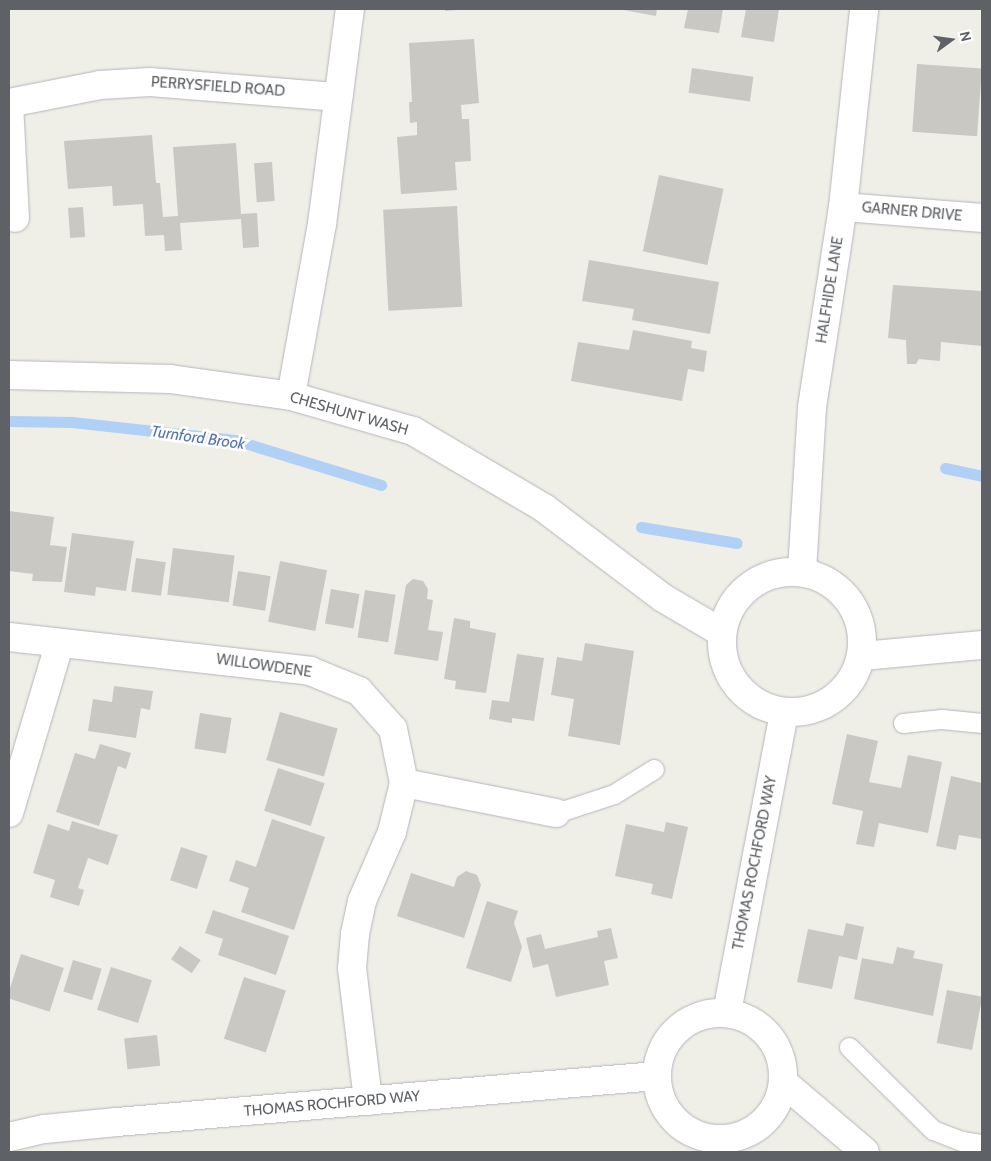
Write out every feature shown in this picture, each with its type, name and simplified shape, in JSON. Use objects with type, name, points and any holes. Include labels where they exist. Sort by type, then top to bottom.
[{"type":"street","points":[[291,396],[322,224],[350,9]]},
{"type":"street","name":"HALFHIDE LANE","points":[[802,571],[809,490],[812,407],[842,207],[864,9]]},
{"type":"street","name":"PERRYSFIELD ROAD","points":[[9,103],[100,85],[150,82],[338,97]]},
{"type":"street","points":[[9,103],[15,218]]},
{"type":"street","name":"GARNER DRIVE","points":[[842,207],[982,218]]},
{"type":"street","name":"CHESHUNT WASH","points":[[9,375],[170,378],[291,396],[413,431],[544,508],[663,598],[721,632]]},
{"type":"street","points":[[802,571],[830,581],[858,612],[863,656],[854,680],[824,707],[784,714],[747,698],[729,678],[721,632],[736,596],[758,578],[802,571]]},
{"type":"street","name":"WILLOWDENE","points":[[9,637],[59,645],[169,653],[318,674],[358,691],[393,729],[404,783],[392,832],[362,901],[355,934],[352,968],[368,1101]]},
{"type":"street","points":[[9,813],[59,645]]},
{"type":"street","points":[[863,656],[982,645]]},
{"type":"street","name":"THOMAS ROCHFORD WAY","points":[[727,1012],[784,714]]},
{"type":"street","points":[[404,783],[556,813]]},
{"type":"street","points":[[727,1012],[757,1023],[778,1048],[784,1083],[776,1108],[754,1131],[712,1140],[684,1129],[667,1112],[656,1076],[664,1045],[689,1020],[727,1012]]},
{"type":"street","name":"THOMAS ROCHFORD WAY","points":[[9,1137],[46,1129],[656,1076]]},
{"type":"street","points":[[784,1083],[865,1152]]},
{"type":"lane","points":[[903,724],[942,719],[982,722]]},
{"type":"lane","points":[[556,813],[614,794],[654,769]]},
{"type":"lane","points":[[849,1047],[933,1130],[962,1141],[982,1144]]},
{"type":"building","points":[[445,9],[458,9],[458,10],[445,11]]},
{"type":"building","points":[[618,9],[657,9],[656,16]]},
{"type":"building","points":[[688,9],[723,9],[719,33],[684,28]]},
{"type":"building","points":[[746,9],[779,9],[774,42],[741,37]]},
{"type":"building","points":[[474,39],[479,103],[461,105],[462,119],[469,119],[471,161],[455,162],[457,190],[401,194],[397,137],[417,135],[417,122],[410,123],[409,102],[412,102],[409,43]]},
{"type":"building","points":[[917,64],[982,69],[977,136],[912,132]]},
{"type":"building","points":[[692,68],[753,77],[750,101],[689,93]]},
{"type":"building","points":[[152,135],[156,183],[160,183],[163,217],[178,216],[173,147],[236,143],[241,214],[257,213],[259,247],[243,248],[241,219],[180,223],[182,250],[165,251],[164,235],[145,236],[143,204],[113,206],[112,186],[68,189],[64,141]]},
{"type":"building","points":[[272,162],[275,201],[257,202],[254,163]]},
{"type":"building","points":[[659,175],[724,189],[707,265],[643,251]]},
{"type":"building","points":[[457,206],[462,307],[388,311],[383,210]]},
{"type":"building","points":[[83,207],[85,237],[70,238],[68,208]]},
{"type":"building","points":[[589,260],[719,282],[710,334],[632,320],[634,309],[582,301]]},
{"type":"building","points":[[893,285],[982,291],[982,346],[941,342],[940,361],[919,359],[916,364],[907,364],[906,340],[888,338]]},
{"type":"building","points":[[633,330],[692,341],[691,348],[707,351],[704,372],[688,369],[682,401],[571,381],[578,342],[629,350]]},
{"type":"building","points":[[9,511],[54,517],[50,545],[67,547],[62,582],[32,581],[33,574],[9,571]]},
{"type":"building","points":[[72,533],[134,541],[126,591],[96,587],[95,596],[64,592]]},
{"type":"building","points":[[173,548],[235,556],[229,602],[167,595]]},
{"type":"building","points":[[136,558],[166,562],[161,596],[131,592]]},
{"type":"building","points":[[280,561],[327,570],[315,631],[268,622]]},
{"type":"building","points":[[238,571],[271,576],[265,611],[233,606]]},
{"type":"building","points":[[413,579],[423,581],[428,589],[427,599],[433,600],[428,630],[443,632],[438,661],[394,654],[406,585]]},
{"type":"building","points":[[331,589],[360,594],[353,629],[325,623]]},
{"type":"building","points":[[365,590],[396,595],[388,642],[357,637]]},
{"type":"building","points":[[454,618],[470,621],[470,628],[496,633],[486,693],[455,689],[456,681],[444,679]]},
{"type":"building","points":[[585,643],[634,651],[620,745],[568,736],[574,699],[551,695],[557,657],[582,661]]},
{"type":"building","points":[[517,654],[544,658],[534,721],[512,718],[512,723],[489,719],[492,700],[509,702]]},
{"type":"building","points":[[114,686],[153,691],[150,710],[141,708],[136,738],[88,731],[93,699],[112,702]]},
{"type":"building","points":[[280,712],[338,729],[324,777],[266,760]]},
{"type":"building","points":[[200,713],[232,718],[226,754],[194,749]]},
{"type":"building","points":[[847,734],[878,741],[869,782],[901,788],[908,755],[942,762],[928,833],[879,823],[874,847],[856,844],[863,811],[832,804]]},
{"type":"building","points":[[100,744],[131,753],[126,769],[118,766],[99,826],[56,812],[75,753],[95,759]]},
{"type":"building","points":[[278,768],[325,783],[311,826],[264,811]]},
{"type":"building","points":[[951,776],[982,783],[982,839],[959,835],[956,850],[936,846]]},
{"type":"building","points":[[272,819],[325,837],[294,930],[241,912],[249,888],[229,881],[236,860],[256,867]]},
{"type":"building","points":[[72,821],[118,835],[108,865],[88,858],[78,888],[84,890],[79,906],[50,897],[55,880],[33,873],[48,824],[69,831]]},
{"type":"building","points":[[666,822],[688,827],[672,899],[651,894],[653,884],[615,876],[626,824],[664,832]]},
{"type":"building","points":[[181,847],[208,856],[197,889],[170,880]]},
{"type":"building","points":[[466,871],[477,875],[481,885],[464,938],[397,916],[411,873],[454,887],[457,877]]},
{"type":"building","points":[[487,901],[518,911],[514,923],[522,947],[511,982],[466,968]]},
{"type":"building","points":[[213,910],[289,936],[276,975],[218,955],[223,939],[205,933]]},
{"type":"building","points":[[846,923],[864,927],[857,960],[839,956],[832,989],[797,982],[808,929],[843,936]]},
{"type":"building","points":[[611,928],[618,958],[604,961],[609,985],[556,997],[548,964],[533,968],[526,938],[541,934],[545,949],[598,937],[597,931]]},
{"type":"building","points":[[180,946],[201,960],[192,973],[171,959]]},
{"type":"building","points":[[897,947],[915,951],[913,958],[943,964],[933,1016],[854,999],[862,958],[893,964]]},
{"type":"building","points":[[21,954],[64,968],[50,1012],[9,998],[9,991]]},
{"type":"building","points":[[73,960],[102,969],[92,1000],[63,992]]},
{"type":"building","points":[[111,967],[152,980],[138,1023],[97,1010]]},
{"type":"building","points":[[244,977],[286,991],[266,1052],[224,1039]]},
{"type":"building","points":[[947,990],[982,997],[972,1050],[937,1043]]},
{"type":"building","points":[[157,1035],[160,1066],[127,1069],[124,1038]]},
{"type":"waterway","name":"Turnford Brook","points":[[9,421],[72,422],[235,440],[381,485]]},
{"type":"waterway","name":"Turnford Brook","points":[[945,468],[982,476]]},
{"type":"waterway","name":"Turnford Brook","points":[[641,527],[737,543]]}]
